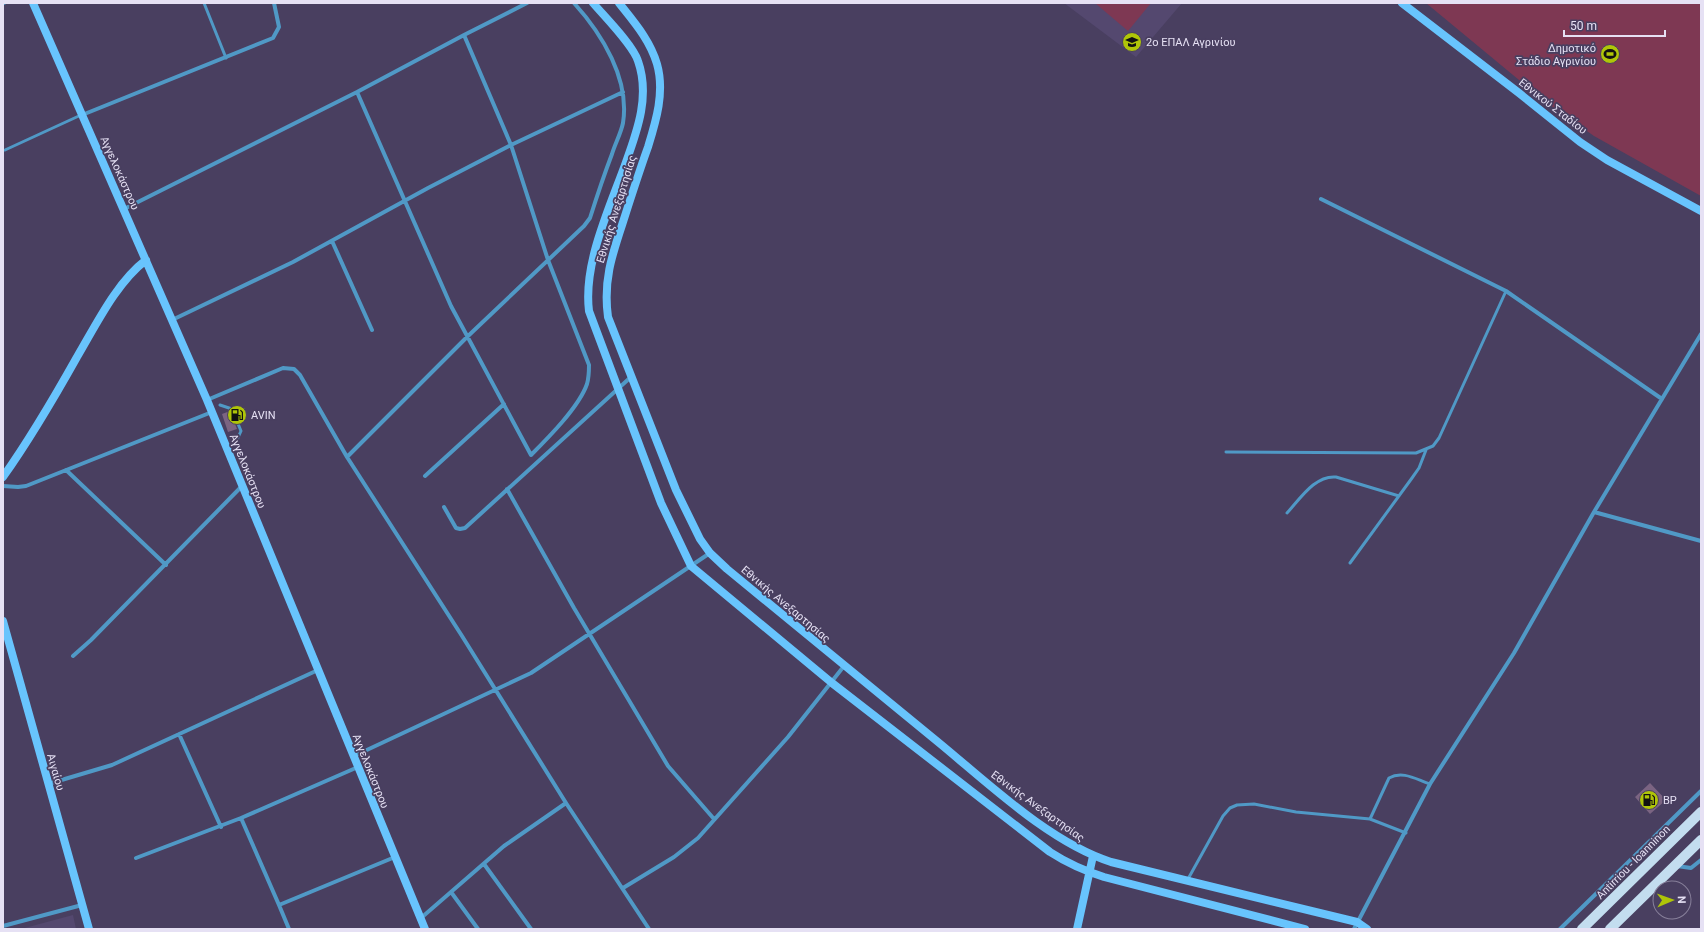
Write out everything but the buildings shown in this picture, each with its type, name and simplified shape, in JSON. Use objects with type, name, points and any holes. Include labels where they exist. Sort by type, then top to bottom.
[{"type":"main road","name":"Antirriou - Ioanninon","points":[[1582,929],[1701,812]]},
{"type":"main road","points":[[1610,929],[1701,840]]},
{"type":"street","name":"Αγγελοκάστρου","points":[[33,3],[207,400],[425,929]]},
{"type":"street","points":[[82,114],[226,58],[275,37],[279,28],[274,3]]},
{"type":"street","points":[[124,209],[358,92],[527,3]]},
{"type":"street","points":[[347,457],[467,337],[584,226],[590,218],[623,124],[623,92],[617,72],[600,38],[574,3]]},
{"type":"street","name":"Εθνικής Ανεξαρτησίας","points":[[593,3],[621,35],[638,59],[642,79],[643,99],[639,122],[591,265],[587,297],[589,311],[661,503],[691,566],[832,683],[1050,852],[1090,873],[1305,929]]},
{"type":"street","name":"Εθνικής Ανεξαρτησίας","points":[[618,3],[642,32],[651,48],[658,65],[660,100],[656,119],[610,261],[606,283],[608,316],[676,490],[687,515],[710,553],[727,569],[1010,802],[1071,845],[1093,856],[1111,862],[1187,880],[1367,929]]},
{"type":"street","name":"Εθνικού Σταδίου","points":[[1402,3],[1580,142],[1607,160],[1701,211]]},
{"type":"street","points":[[358,92],[451,306],[531,455],[579,399],[588,383],[589,365],[548,260],[511,145],[464,35]]},
{"type":"street","points":[[172,320],[261,278],[511,145],[623,92]]},
{"type":"street","points":[[1321,198],[1506,291],[1662,399]]},
{"type":"street","points":[[332,241],[372,330]]},
{"type":"street","points":[[3,477],[43,414],[104,312],[135,269],[146,260]]},
{"type":"street","points":[[1356,926],[1406,833],[1430,784],[1514,653],[1594,512],[1701,334]]},
{"type":"street","points":[[207,400],[283,368],[294,369],[302,378],[347,457],[496,690],[566,803],[649,929]]},
{"type":"street","points":[[444,506],[456,528],[463,529],[632,376]]},
{"type":"street","points":[[425,476],[504,404]]},
{"type":"street","points":[[3,486],[26,486],[212,412]]},
{"type":"street","points":[[66,470],[166,565]]},
{"type":"street","points":[[73,656],[166,565],[243,486]]},
{"type":"street","points":[[507,489],[668,766],[714,819]]},
{"type":"street","points":[[1594,512],[1701,541]]},
{"type":"street","points":[[354,756],[531,673],[710,553]]},
{"type":"street","name":"Αιγαίου","points":[[3,621],[89,929]]},
{"type":"street","points":[[623,888],[684,850],[698,838],[788,737],[844,666]]},
{"type":"street","points":[[48,784],[112,765],[318,670]]},
{"type":"street","points":[[179,734],[221,827]]},
{"type":"street","points":[[136,858],[221,827],[358,767]]},
{"type":"street","points":[[1560,929],[1701,791]]},
{"type":"street","points":[[420,919],[504,846],[566,803]]},
{"type":"street","points":[[242,818],[289,929]]},
{"type":"street","points":[[1077,929],[1093,856]]},
{"type":"street","points":[[279,905],[395,857]]},
{"type":"street","points":[[1674,866],[1691,868],[1701,860]]},
{"type":"street","points":[[484,864],[531,929]]},
{"type":"street","points":[[451,892],[478,929]]},
{"type":"street","points":[[3,926],[82,906]]},
{"type":"lane","points":[[204,3],[226,58]]},
{"type":"lane","points":[[5,150],[82,114]]},
{"type":"lane","points":[[1226,452],[1416,453],[1433,446],[1439,438],[1506,291]]},
{"type":"lane","points":[[220,405],[232,409],[241,431],[236,442]]},
{"type":"lane","points":[[1350,563],[1419,468],[1426,450]]},
{"type":"lane","points":[[1287,513],[1314,484],[1322,478],[1328,476],[1336,477],[1399,496]]},
{"type":"lane","points":[[1370,819],[1390,778],[1396,774],[1402,774],[1430,784]]},
{"type":"lane","points":[[1187,880],[1223,816],[1230,808],[1237,805],[1254,804],[1296,812],[1370,819],[1406,833]]},
{"type":"shaded area","name":"2ο ΕΠΑΛ Αγρινίου","points":[[1064,3],[1182,3],[1136,57]]},
{"type":"shaded area","points":[[1095,3],[1151,3],[1128,31]]},
{"type":"shaded area","points":[[1426,3],[1701,3],[1701,196],[1594,136],[1547,103]]},
{"type":"shaded area","points":[[73,915],[76,929],[21,929]]},
{"type":"place","name":"2ο ΕΠΑΛ Αγρινίου","points":[[1132,42]]},
{"type":"place","name":"Δημοτικό Στάδιο Αγρινίου","points":[[1610,54]]},
{"type":"place","name":"AVIN","points":[[237,415]]},
{"type":"place","name":"BP","points":[[1649,800]]}]
